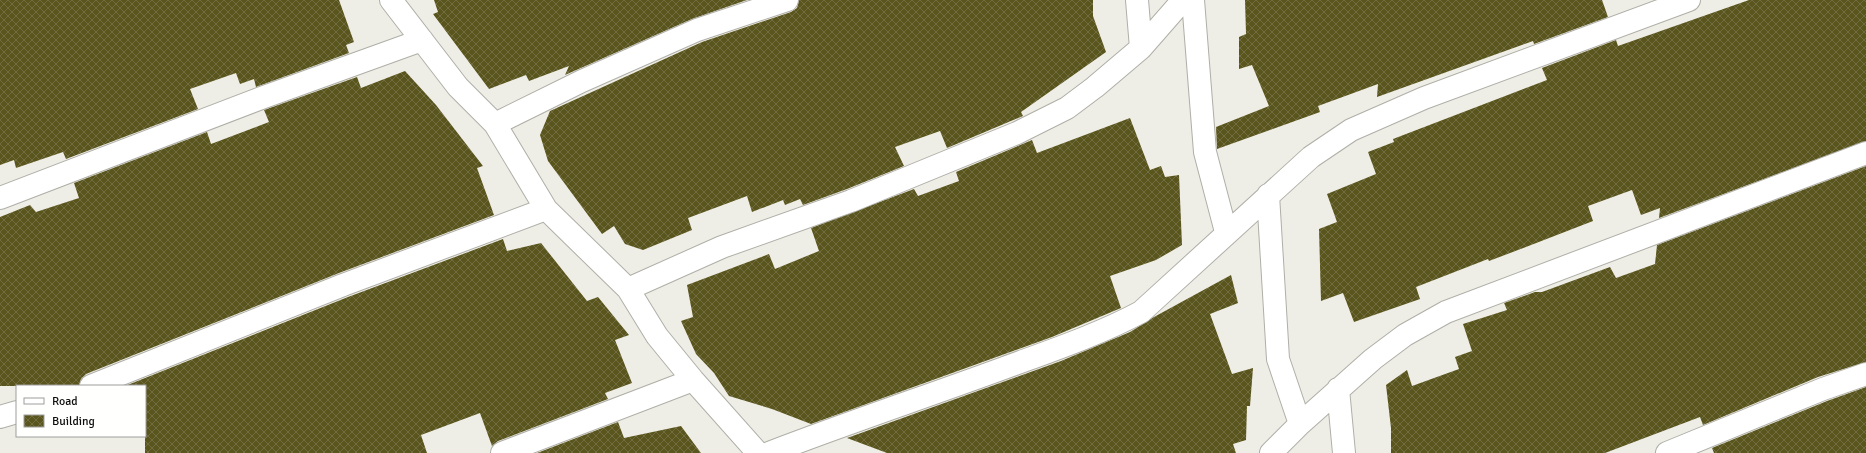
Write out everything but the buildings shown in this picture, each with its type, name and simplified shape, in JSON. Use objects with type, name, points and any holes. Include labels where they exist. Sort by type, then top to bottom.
[{"type":"street","points":[[391,0],[458,87],[495,124],[546,209],[628,289],[657,336],[693,380],[758,453]]},
{"type":"street","points":[[495,124],[582,81],[698,30],[787,0]]},
{"type":"street","points":[[1137,0],[1141,48]]},
{"type":"street","points":[[628,289],[722,247],[851,201],[1017,133],[1067,108],[1095,87],[1141,48],[1183,0]]},
{"type":"street","points":[[1193,0],[1205,152],[1226,232]]},
{"type":"street","points":[[769,453],[845,424],[917,400],[1058,349],[1120,323],[1141,312],[1226,232],[1311,157],[1351,130],[1424,98],[1689,0]]},
{"type":"street","points":[[0,198],[264,97],[422,40]]},
{"type":"street","points":[[1271,453],[1300,424],[1373,358],[1405,335],[1446,312],[1866,153]]},
{"type":"street","points":[[1268,195],[1278,359],[1300,424]]},
{"type":"street","points":[[93,385],[343,285],[546,209]]},
{"type":"street","points":[[1667,453],[1823,389],[1866,374]]},
{"type":"street","points":[[502,453],[693,380]]},
{"type":"street","points":[[1338,389],[1344,453]]},
{"type":"street","points":[[0,417],[16,412]]}]
